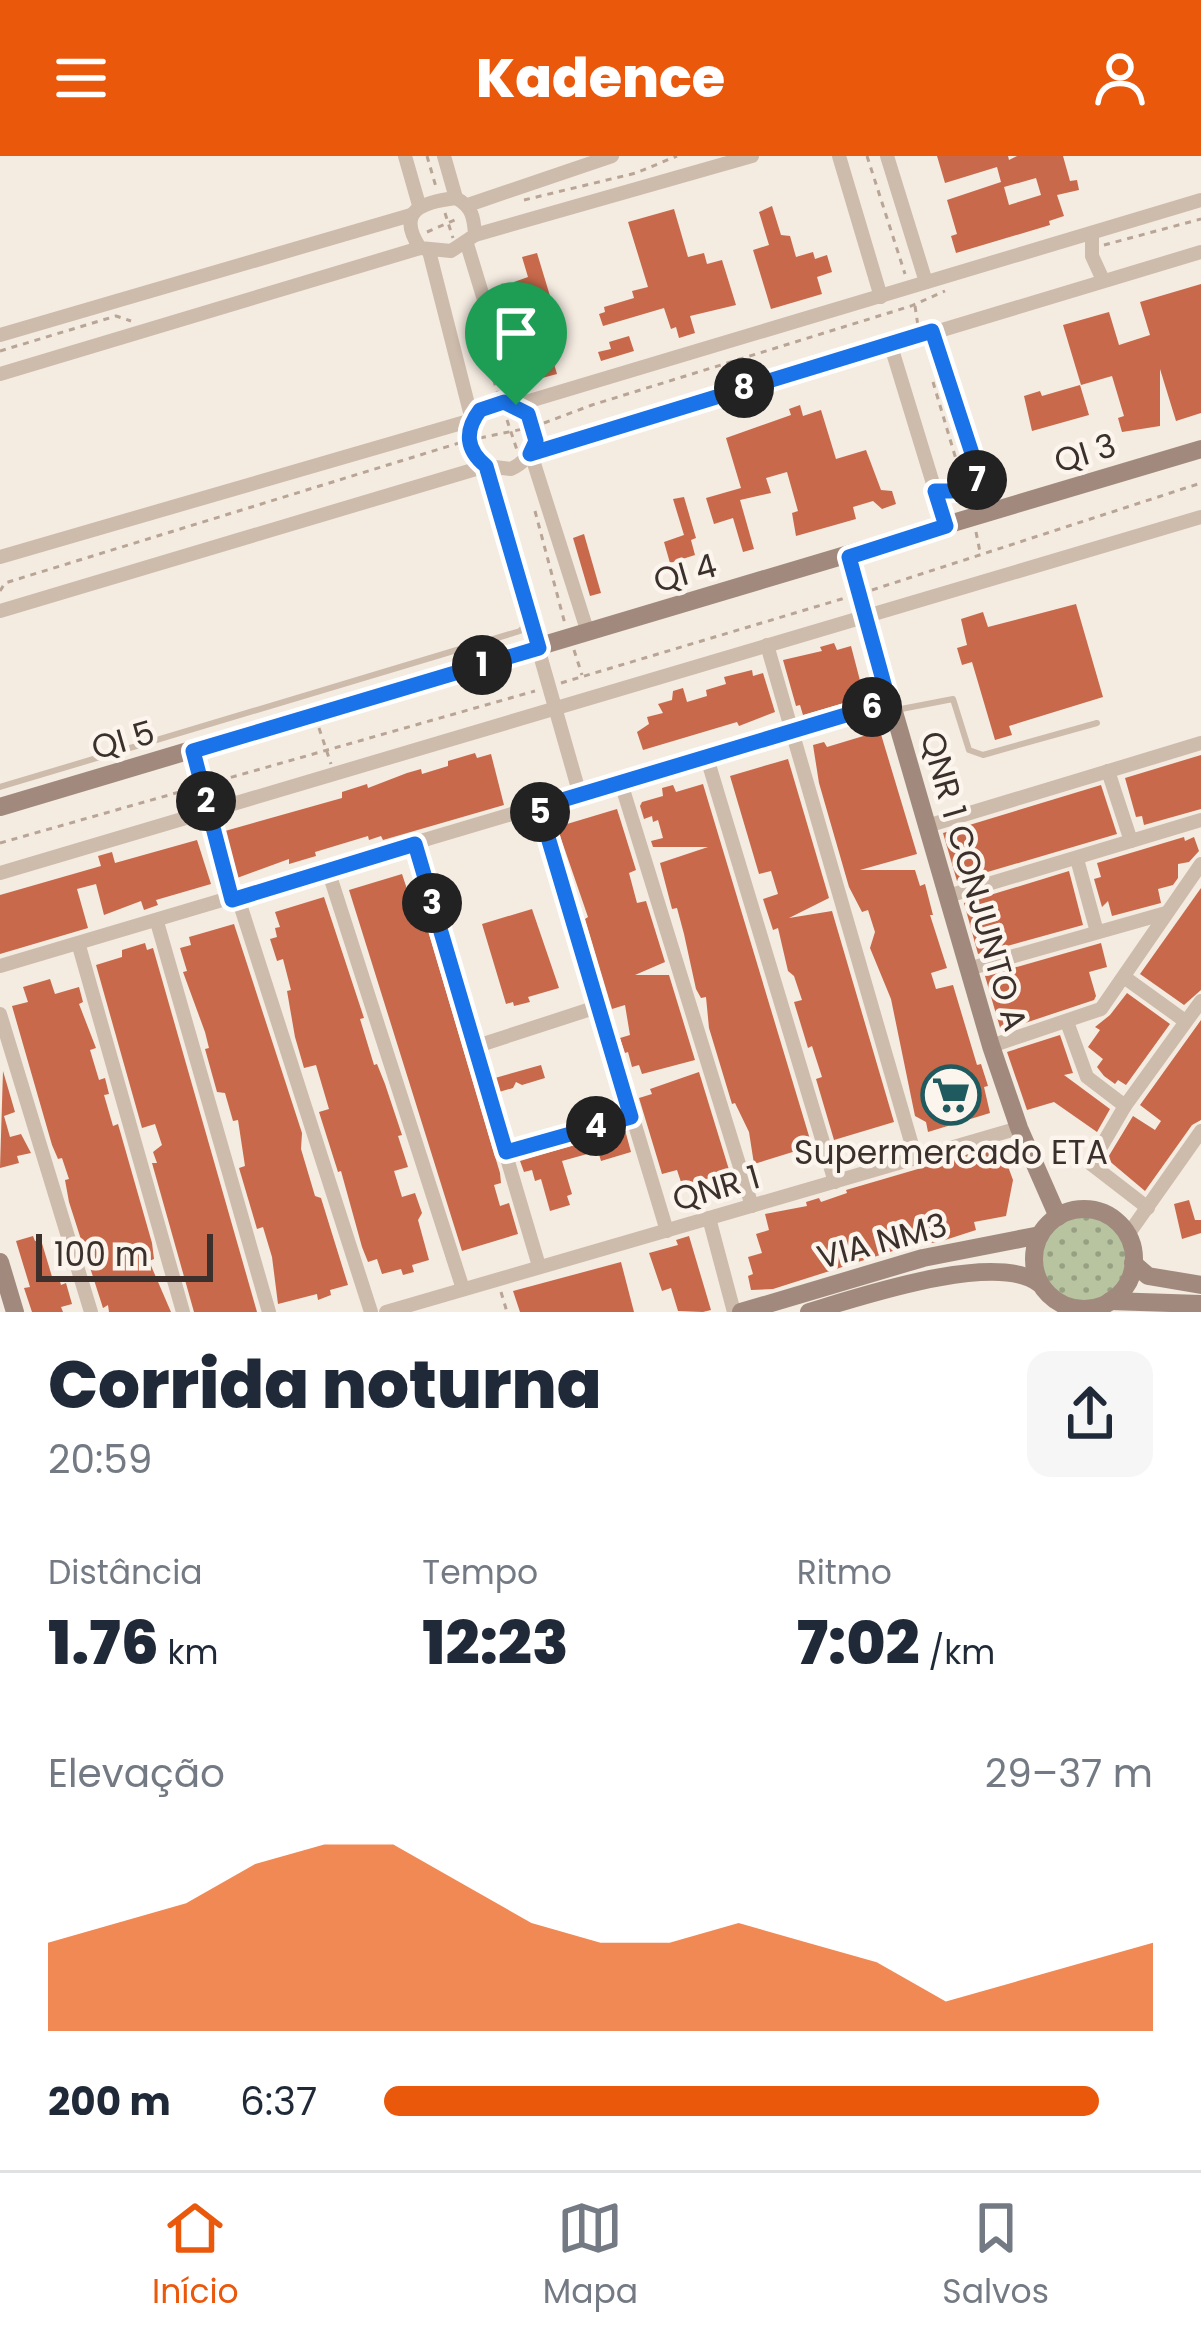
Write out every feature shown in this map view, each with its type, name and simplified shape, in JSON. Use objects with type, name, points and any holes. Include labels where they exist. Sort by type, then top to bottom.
[{"type":"street","points":[[405,156],[421,245],[472,420],[469,440],[476,458],[486,466],[580,795]]},
{"type":"street","points":[[444,156],[465,205],[516,405],[535,427],[530,454],[588,633]]},
{"type":"street","points":[[0,334],[415,210],[465,205],[612,156]]},
{"type":"street","points":[[0,374],[421,245],[451,251],[471,240],[752,156]]},
{"type":"street","points":[[839,156],[880,297]]},
{"type":"street","points":[[887,156],[926,282]]},
{"type":"street","points":[[0,557],[472,420],[491,404],[516,405],[926,282],[1092,241],[1201,200]]},
{"type":"street","points":[[1092,241],[1103,280]]},
{"type":"street","points":[[0,611],[486,466],[511,469],[530,454],[1201,252]]},
{"type":"street","points":[[932,331],[990,513]]},
{"type":"street","points":[[890,343],[946,526]]},
{"type":"street","name":"QI 3","points":[[849,557],[1201,449]]},
{"type":"street","points":[[935,491],[965,491],[980,478]]},
{"type":"street","points":[[0,873],[1201,517]]},
{"type":"street","name":"QI 4","points":[[539,648],[849,557]]},
{"type":"street","name":"QNR 1 CONJUNTO A","points":[[849,557],[991,1046],[1019,1128],[1058,1217]]},
{"type":"street","points":[[767,645],[916,1159]]},
{"type":"street","name":"QI 5","points":[[0,807],[539,648]]},
{"type":"street","points":[[0,966],[891,706]]},
{"type":"street","points":[[927,826],[1201,743]]},
{"type":"street","points":[[707,758],[836,1182]]},
{"type":"street","points":[[1108,771],[1131,841]]},
{"type":"street","points":[[621,783],[752,1206]]},
{"type":"street","points":[[539,807],[667,1231]]},
{"type":"street","points":[[948,896],[1200,822]]},
{"type":"street","points":[[415,844],[539,1266]]},
{"type":"street","points":[[1077,859],[1097,932]]},
{"type":"street","points":[[991,1046],[1101,1009],[1201,864]]},
{"type":"street","points":[[328,871],[463,1289]]},
{"type":"street","points":[[235,899],[370,1312]]},
{"type":"street","points":[[968,969],[1166,913]]},
{"type":"street","points":[[157,922],[269,1312]]},
{"type":"street","points":[[80,946],[183,1312]]},
{"type":"street","points":[[1124,977],[1184,1022]]},
{"type":"street","points":[[1148,1208],[1090,1164],[1125,1106],[1201,1001]]},
{"type":"street","points":[[474,1047],[597,1007]]},
{"type":"street","points":[[0,1014],[91,1312]]},
{"type":"street","points":[[1067,1022],[1087,1077],[1125,1106]]},
{"type":"street","points":[[506,1152],[631,1117]]},
{"type":"street","name":"QNR 1","points":[[386,1312],[1019,1128]]},
{"type":"street","points":[[1127,1237],[1201,1132]]},
{"type":"street","points":[[1104,1306],[1125,1286],[1133,1263],[1127,1237],[1110,1217],[1095,1210],[1058,1217],[1040,1235],[1034,1271],[1058,1307],[1085,1309],[1150,1299],[1201,1304]]},
{"type":"street","points":[[709,1218],[738,1312]]},
{"type":"street","name":"VIA NM3","points":[[738,1312],[923,1258],[1040,1235]]},
{"type":"street","points":[[0,1262],[8,1299]]},
{"type":"street","points":[[1133,1263],[1148,1276],[1201,1285]]},
{"type":"street","name":"VIA NM3","points":[[809,1312],[906,1286],[986,1272],[1030,1276],[1040,1284]]},
{"type":"lane","points":[[0,787],[520,632],[531,620]]},
{"type":"lane","points":[[891,706],[952,699],[969,750],[983,755],[1097,723]]},
{"type":"path","points":[[513,203],[636,173],[677,156]]},
{"type":"path","points":[[421,245],[465,205]]},
{"type":"path","points":[[1092,241],[1201,220]]},
{"type":"path","points":[[0,591],[5,583],[469,440],[535,427],[592,404],[911,306],[952,288]]},
{"type":"path","points":[[0,351],[116,316],[135,322]]},
{"type":"path","points":[[0,843],[549,687],[859,594],[1201,483]]},
{"type":"path","points":[[315,714],[334,772]]},
{"type":"path","points":[[193,751],[235,899]]},
{"type":"path","points":[[497,1278],[507,1312]]},
{"type":"green space","points":[[1083,1210],[1118,1224],[1132,1259],[1118,1294],[1083,1308],[1048,1294],[1034,1259],[1048,1224]]},
{"type":"building","points":[[937,156],[1008,156],[1009,160],[1063,156],[1070,181],[1077,180],[1079,190],[1057,195],[1064,216],[1049,221],[1050,225],[956,253],[951,236],[957,234],[947,200],[1001,182],[997,167],[945,183]],"holes":[[[1036,178],[1041,195],[1009,205],[1004,187]]]},
{"type":"building","points":[[772,206],[781,235],[790,236],[796,257],[813,252],[815,259],[827,255],[832,272],[817,277],[822,294],[771,309],[753,250],[769,245],[759,212]]},
{"type":"building","points":[[674,209],[688,257],[704,253],[707,264],[722,260],[736,305],[690,316],[695,333],[679,338],[664,308],[603,326],[599,314],[605,312],[604,307],[634,298],[632,291],[648,287],[628,222]]},
{"type":"building","points":[[537,253],[560,329],[545,333],[557,374],[542,378],[514,282],[528,277],[522,257]]},
{"type":"building","points":[[1201,284],[1201,413],[1176,421],[1160,369],[1160,426],[1122,432],[1118,418],[1124,416],[1112,376],[1081,385],[1063,325],[1109,312],[1119,345],[1150,335],[1140,302]]},
{"type":"building","points":[[629,336],[634,351],[601,361],[598,352],[611,349],[609,342]]},
{"type":"building","points":[[1080,385],[1089,415],[1032,431],[1024,396]]},
{"type":"building","points":[[800,405],[803,416],[821,410],[836,459],[866,450],[881,490],[892,491],[896,504],[882,509],[873,501],[853,507],[856,519],[796,536],[792,513],[798,511],[787,472],[766,478],[771,493],[740,500],[754,549],[743,552],[733,518],[714,524],[706,498],[741,488],[726,438],[791,415],[789,409]]},
{"type":"building","points":[[684,497],[696,538],[691,540],[695,555],[670,563],[664,542],[684,535],[673,499]]},
{"type":"building","points":[[584,534],[601,593],[590,596],[573,538]]},
{"type":"building","points":[[1076,604],[1103,697],[1009,726],[1012,735],[995,740],[972,662],[962,665],[957,648],[967,645],[961,619],[983,612],[988,627]]},
{"type":"building","points":[[834,643],[837,650],[851,646],[863,692],[850,696],[851,701],[803,715],[783,660],[822,651],[820,647]]},
{"type":"building","points":[[752,670],[753,676],[763,673],[775,712],[643,750],[637,732],[649,724],[647,717],[663,713],[658,704],[672,700],[673,691],[683,688],[687,702],[726,684],[724,677]]},
{"type":"building","points":[[880,731],[917,854],[860,870],[915,870],[920,886],[925,884],[947,968],[931,973],[936,989],[953,985],[988,1086],[984,1087],[990,1113],[928,1132],[926,1122],[915,1116],[891,999],[870,948],[875,932],[868,910],[862,912],[849,887],[813,745],[824,742],[827,747]]},
{"type":"building","points":[[475,753],[477,758],[491,754],[504,805],[383,840],[381,836],[369,840],[368,836],[237,878],[225,831],[342,798],[342,792],[367,784],[368,788],[421,769],[422,774],[448,766],[448,761]]},
{"type":"building","points":[[1201,755],[1201,809],[1144,825],[1142,816],[1136,817],[1125,778]]},
{"type":"building","points":[[788,759],[829,898],[789,918],[832,911],[894,1122],[834,1140],[816,1079],[822,1077],[794,1002],[802,1000],[763,899],[778,894],[771,871],[759,874],[730,776]]},
{"type":"building","points":[[703,784],[812,1146],[754,1164],[749,1132],[732,1104],[709,1028],[706,997],[701,998],[696,989],[677,908],[672,909],[660,863],[708,847],[653,847],[651,841],[663,838],[658,820],[644,819],[640,806],[663,796],[662,788],[673,785],[676,792]]},
{"type":"building","points":[[1101,785],[1117,834],[957,881],[943,833]]},
{"type":"building","points":[[617,809],[636,870],[629,873],[637,903],[646,901],[665,962],[635,975],[669,975],[695,1060],[642,1074],[625,1053],[620,1038],[630,1035],[625,1005],[612,1009],[588,917],[557,827]]},
{"type":"building","points":[[1184,837],[1185,841],[1194,837],[1199,851],[1189,862],[1178,864],[1173,885],[1158,889],[1161,903],[1112,916],[1108,901],[1102,907],[1094,879],[1101,877],[1097,863]]},
{"type":"building","points":[[197,840],[211,884],[156,900],[158,905],[144,910],[141,901],[104,915],[96,884],[77,889],[88,928],[0,954],[0,895],[101,866],[98,856],[112,852],[115,863]]},
{"type":"building","points":[[1069,871],[1083,925],[978,954],[964,903]]},
{"type":"building","points":[[402,874],[407,889],[415,887],[500,1173],[501,1183],[494,1185],[500,1206],[509,1203],[518,1234],[462,1251],[349,890]]},
{"type":"building","points":[[1201,888],[1201,990],[1184,1005],[1140,974]]},
{"type":"building","points":[[324,897],[364,1018],[360,1019],[374,1065],[402,1135],[398,1136],[408,1167],[394,1171],[402,1197],[415,1193],[422,1213],[418,1220],[429,1260],[412,1265],[414,1272],[403,1275],[401,1269],[382,1274],[377,1259],[368,1262],[362,1247],[319,1112],[329,1109],[316,1065],[304,1068],[283,959],[277,961],[270,939],[277,937],[275,928],[280,927],[275,912]]},
{"type":"building","points":[[532,909],[559,988],[514,1006],[513,1002],[506,1004],[482,924]]},
{"type":"building","points":[[234,924],[302,1133],[301,1149],[315,1196],[321,1198],[348,1285],[318,1300],[317,1294],[278,1304],[272,1257],[263,1227],[257,1229],[239,1168],[245,1166],[238,1120],[233,1121],[225,1093],[217,1092],[205,1032],[183,972],[187,971],[180,948],[191,945],[189,937]]},
{"type":"building","points":[[145,943],[147,950],[153,948],[257,1312],[194,1312],[152,1163],[157,1163],[153,1152],[162,1145],[155,1124],[142,1128],[96,965]]},
{"type":"building","points":[[1101,943],[1107,967],[1089,972],[1094,1000],[1001,1031],[985,976]]},
{"type":"building","points":[[50,979],[55,994],[79,987],[83,1002],[79,1004],[96,1048],[90,1050],[99,1080],[105,1078],[109,1094],[104,1095],[113,1126],[118,1124],[152,1243],[154,1259],[149,1261],[171,1312],[109,1312],[108,1305],[103,1308],[69,1202],[65,1180],[69,1179],[52,1145],[12,1006],[28,1002],[23,987]]},
{"type":"building","points":[[1127,993],[1170,1024],[1126,1085],[1104,1076],[1097,1067],[1103,1059],[1088,1047],[1100,1030],[1095,1027]]},
{"type":"building","points":[[1201,1020],[1201,1120],[1192,1125],[1145,1191],[1107,1159],[1133,1116],[1155,1130],[1161,1121],[1140,1105]]},
{"type":"building","points":[[1060,1035],[1073,1073],[1064,1075],[1110,1109],[1097,1132],[1054,1102],[1027,1110],[1007,1052]]},
{"type":"building","points":[[541,1065],[545,1078],[522,1085],[516,1082],[513,1088],[499,1092],[495,1078]]},
{"type":"building","points":[[3,1071],[15,1112],[4,1116],[10,1137],[21,1134],[31,1153],[17,1156],[19,1163],[0,1168]]},
{"type":"building","points":[[699,1072],[730,1173],[682,1185],[677,1170],[662,1174],[639,1098],[652,1094],[650,1089]]},
{"type":"building","points":[[625,1130],[631,1152],[601,1161],[598,1151],[562,1161],[572,1194],[567,1196],[570,1205],[550,1211],[541,1179],[535,1181],[532,1170],[524,1172],[520,1161]]},
{"type":"building","points":[[1000,1145],[1013,1180],[1006,1216],[974,1222],[976,1230],[942,1241],[899,1249],[773,1289],[751,1290],[748,1257],[762,1253],[756,1234],[769,1230],[765,1214],[807,1206],[806,1202],[819,1198],[821,1202],[846,1190]]},
{"type":"building","points":[[1189,1200],[1195,1220],[1201,1220],[1201,1233],[1182,1239],[1174,1204]]},
{"type":"building","points":[[33,1236],[41,1240],[53,1280],[66,1283],[72,1304],[61,1307],[63,1312],[32,1312],[16,1241]]},
{"type":"building","points":[[689,1236],[711,1310],[703,1312],[678,1311],[671,1288],[662,1291],[649,1253],[678,1245],[676,1240]]},
{"type":"building","points":[[621,1262],[634,1312],[520,1312],[513,1291]]},
{"type":"place","name":"Supermercado ETA","points":[[951,1095]]},
{"type":"route","points":[[932,331],[980,478],[969,490],[935,491],[946,526],[849,557],[889,702],[539,807],[631,1117],[506,1152],[415,844],[232,900],[193,751],[539,648],[486,466],[476,458],[468,434],[480,410],[504,402],[516,405],[535,427],[530,454],[932,331]]}]
